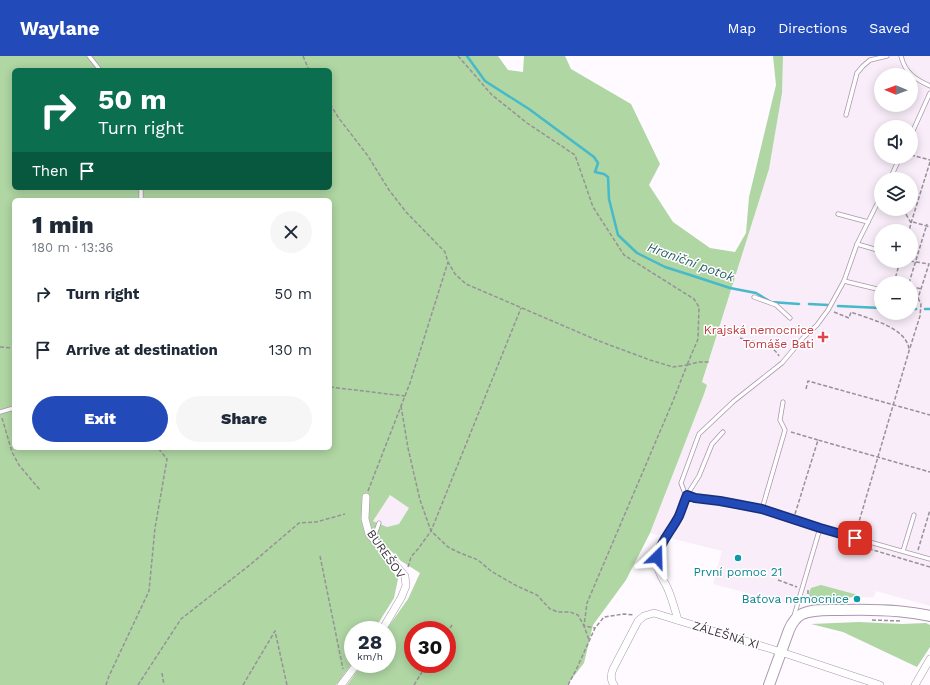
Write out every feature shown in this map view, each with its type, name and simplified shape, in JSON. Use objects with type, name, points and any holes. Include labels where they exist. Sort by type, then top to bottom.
[{"type":"street","name":"BUREŠOV","points":[[366,497],[365,519],[369,534],[404,576],[406,586],[401,598],[387,621]]},
{"type":"street","points":[[666,538],[658,553],[657,562],[661,577],[668,589],[678,620]]},
{"type":"street","points":[[770,685],[780,652],[791,624],[802,614],[812,611],[853,609],[907,612],[930,616]]},
{"type":"street","name":"ZÁLEŠNÁ XI","points":[[644,616],[656,613],[880,685]]},
{"type":"street","points":[[613,684],[611,675],[613,668],[638,621],[644,616]]},
{"type":"street","points":[[915,685],[930,659]]},
{"type":"street","points":[[341,685],[351,673]]},
{"type":"lane","points":[[89,56],[98,68]]},
{"type":"lane","points":[[846,115],[857,73],[862,66],[870,60],[887,56]]},
{"type":"lane","points":[[901,56],[903,63],[910,74],[930,86]]},
{"type":"lane","points":[[918,120],[930,93]]},
{"type":"lane","points":[[874,210],[857,244],[844,281],[828,310],[817,325],[803,338],[782,363],[734,401],[699,434],[681,480],[682,486],[687,495],[695,498],[762,509],[820,528],[930,559]]},
{"type":"lane","points":[[838,214],[868,222]]},
{"type":"lane","points":[[857,244],[874,249]]},
{"type":"lane","points":[[844,281],[874,288]]},
{"type":"lane","points":[[754,297],[776,305],[790,318]]},
{"type":"lane","points":[[762,509],[785,430],[780,420],[783,402]]},
{"type":"lane","points":[[0,412],[12,409]]},
{"type":"lane","points":[[666,538],[680,514],[687,495],[700,476],[712,444],[723,432]]},
{"type":"lane","points":[[903,551],[914,515]]},
{"type":"lane","points":[[376,542],[375,534],[378,523]]},
{"type":"lane","points":[[791,624],[820,528]]},
{"type":"path","points":[[303,56],[308,68]]},
{"type":"path","points":[[458,56],[492,95],[528,123],[575,155],[593,207],[624,255],[694,299],[699,307],[698,339],[671,407],[587,602],[584,626]]},
{"type":"path","points":[[332,107],[368,156],[389,190],[406,212],[445,252],[448,262],[455,274],[466,284],[599,341],[650,360],[673,367],[699,362],[709,362]]},
{"type":"path","points":[[912,222],[930,161],[918,157]]},
{"type":"path","points":[[908,216],[912,222],[930,227]]},
{"type":"path","points":[[918,255],[927,225]]},
{"type":"path","points":[[366,497],[402,406],[448,262]]},
{"type":"path","points":[[855,538],[920,316],[921,304],[918,298],[930,262],[918,262]]},
{"type":"path","points":[[404,576],[411,557],[431,531],[521,308]]},
{"type":"path","points":[[828,310],[849,318],[852,312],[888,326],[904,337],[908,344],[909,351]]},
{"type":"path","points":[[740,338],[768,346],[777,353],[782,363]]},
{"type":"path","points":[[0,347],[12,348]]},
{"type":"path","points":[[806,389],[808,381],[930,415]]},
{"type":"path","points":[[332,387],[405,396]]},
{"type":"path","points":[[402,406],[408,448],[420,500],[431,531],[448,547],[478,560],[492,571],[517,586],[537,595],[550,609],[558,612],[570,612],[578,615],[589,640]]},
{"type":"path","points":[[0,412],[12,452],[19,465],[40,490]]},
{"type":"path","points":[[785,430],[930,472]]},
{"type":"path","points":[[793,518],[818,440]]},
{"type":"path","points":[[106,685],[149,591],[155,528],[167,459],[160,450]]},
{"type":"path","points":[[916,555],[930,510]]},
{"type":"path","points":[[138,685],[181,619],[251,564],[299,523],[316,522],[346,514]]},
{"type":"path","points":[[858,546],[930,567]]},
{"type":"path","points":[[320,556],[343,670]]},
{"type":"path","points":[[568,685],[595,628],[604,617],[624,614],[644,616]]},
{"type":"path","points":[[870,620],[901,621]]},
{"type":"path","points":[[584,626],[595,628]]},
{"type":"path","points":[[243,685],[275,631],[287,685]]},
{"type":"path","points":[[162,673],[164,685]]},
{"type":"path","points":[[414,685],[421,673]]},
{"type":"path","points":[[161,685],[163,681]]},
{"type":"shaded area","name":"Krajská nemocnice Tomáše Bati","points":[[783,56],[930,56],[930,606],[876,591],[874,597],[788,604],[713,584],[722,551],[650,533],[707,385],[702,383],[769,169],[782,93]]},
{"type":"shaded area","points":[[390,495],[410,508],[399,524],[387,527],[373,521]]},
{"type":"green space","points":[[0,56],[498,56],[508,70],[523,72],[524,56],[565,56],[571,69],[631,104],[660,164],[649,185],[673,222],[710,248],[735,252],[746,233],[749,197],[776,85],[773,56],[783,56],[782,93],[769,169],[702,382],[707,385],[650,533],[626,580],[593,625],[584,663],[567,685],[347,685],[356,673],[396,673],[396,621],[392,621],[408,599],[420,573],[401,561],[384,544],[372,543],[398,579],[394,598],[380,621],[344,621],[345,673],[336,685],[0,685]],"holes":[[[390,495],[409,508],[399,524],[387,527],[373,521]]]},
{"type":"green space","points":[[821,585],[858,595],[839,601],[812,603],[809,596],[811,588]]},
{"type":"green space","points":[[859,622],[902,624],[926,623],[930,625],[930,647],[917,667],[843,632],[811,624]]},
{"type":"waterway","name":"Hraniční potok","points":[[467,56],[485,81],[529,109],[594,157],[598,163],[595,172],[604,174],[608,177],[609,199],[618,235],[637,253],[665,267],[730,288],[756,293],[771,302],[799,304]]},
{"type":"waterway","name":"Hraniční potok","points":[[809,304],[828,305]]},
{"type":"waterway","name":"Hraniční potok","points":[[838,306],[874,308]]},
{"type":"waterway","name":"Hraniční potok","points":[[925,309],[930,309]]},
{"type":"place","name":"Krajská nemocnice Tomáše Bati","points":[[823,337]]},
{"type":"place","name":"První pomoc 21","points":[[738,558]]},
{"type":"place","name":"Baťova nemocnice","points":[[857,599]]},
{"type":"route","points":[[657,557],[659,549],[680,514],[687,495],[695,498],[762,509],[855,538]]}]
